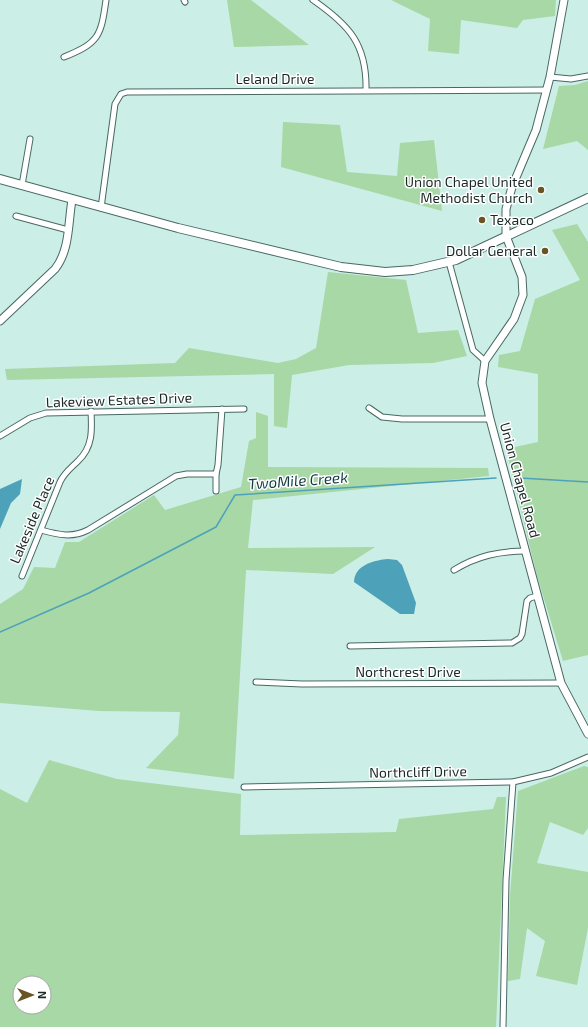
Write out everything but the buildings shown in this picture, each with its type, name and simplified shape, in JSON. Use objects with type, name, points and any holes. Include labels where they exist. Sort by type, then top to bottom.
[{"type":"main road","points":[[0,179],[72,200],[236,242],[363,271],[385,272],[408,271],[449,262],[588,198]]},
{"type":"street","points":[[64,57],[85,48],[98,36],[104,20],[106,0]]},
{"type":"street","points":[[313,0],[343,23],[357,41],[365,63],[366,90]]},
{"type":"street","points":[[506,236],[506,209],[512,187],[536,130],[550,77],[564,0]]},
{"type":"street","points":[[550,77],[572,79],[588,76]]},
{"type":"street","name":"Leland Drive","points":[[102,208],[114,110],[117,99],[121,94],[138,91],[547,90]]},
{"type":"street","points":[[22,185],[30,139]]},
{"type":"street","points":[[0,321],[59,264],[66,248],[72,200]]},
{"type":"street","points":[[16,216],[68,230]]},
{"type":"street","name":"Union Chapel Road","points":[[506,236],[522,277],[522,302],[514,319],[485,360],[482,383],[490,419],[561,683],[588,734]]},
{"type":"street","points":[[449,262],[473,350],[476,355],[485,360]]},
{"type":"street","points":[[369,408],[382,417],[402,419],[490,419]]},
{"type":"street","points":[[216,491],[216,474],[222,409]]},
{"type":"street","name":"Lakeview Estates Drive","points":[[0,436],[19,424],[40,414],[91,411],[244,409]]},
{"type":"street","name":"Lakeside Place","points":[[22,576],[42,530],[62,477],[82,457],[88,447],[91,436],[91,411]]},
{"type":"street","points":[[42,530],[61,535],[78,534],[88,530],[176,476],[187,474],[216,474]]},
{"type":"street","points":[[454,570],[479,558],[495,553],[526,551]]},
{"type":"street","points":[[350,646],[512,643],[520,638],[522,634],[526,601],[537,596]]},
{"type":"street","name":"Northcrest Drive","points":[[256,682],[302,684],[561,683]]},
{"type":"street","name":"Northcliff Drive","points":[[244,787],[513,782],[551,773],[588,757]]},
{"type":"street","points":[[503,1027],[506,880],[513,782]]},
{"type":"green space","points":[[227,0],[251,0],[309,45],[234,47]]},
{"type":"green space","points":[[391,0],[556,0],[555,16],[523,20],[517,28],[461,20],[459,54],[428,51],[430,19]]},
{"type":"green space","points":[[588,81],[588,150],[577,141],[543,149],[559,86],[575,85]]},
{"type":"green space","points":[[283,122],[340,125],[347,172],[397,176],[400,143],[434,140],[442,211],[281,167]]},
{"type":"green space","points":[[577,224],[588,242],[588,655],[563,661],[537,576],[506,449],[538,442],[538,374],[498,367],[499,355],[520,351],[535,299],[580,280],[552,230]]},
{"type":"green space","points":[[328,272],[406,280],[418,333],[458,330],[467,356],[433,363],[349,365],[292,375],[287,428],[274,426],[274,374],[7,380],[5,369],[175,363],[189,348],[278,363],[296,359],[316,348]]},
{"type":"green space","points":[[256,412],[268,416],[268,467],[488,468],[489,476],[253,500],[248,548],[375,547],[333,574],[246,570],[234,779],[146,768],[178,735],[180,712],[99,711],[0,703],[0,604],[23,589],[34,567],[55,568],[65,542],[79,542],[154,495],[165,510],[241,487],[249,441],[256,438]]},
{"type":"green space","points":[[49,760],[117,779],[241,794],[240,835],[396,832],[399,819],[493,809],[497,797],[506,797],[496,1027],[0,1027],[0,789],[27,803]]},
{"type":"green space","points":[[584,766],[588,767],[588,828],[583,835],[550,822],[537,863],[588,872],[588,928],[577,985],[536,976],[545,941],[527,928],[520,979],[508,981],[510,896],[518,791]]},
{"type":"water","points":[[22,479],[20,494],[11,503],[0,529],[0,489]]},
{"type":"water","points":[[388,559],[397,560],[402,565],[416,603],[414,614],[400,614],[354,582],[357,571],[366,564]]},
{"type":"waterway","name":"TwoMile Creek","points":[[0,632],[89,593],[216,527],[235,495],[496,478]]},
{"type":"waterway","points":[[520,478],[588,482]]},
{"type":"place","name":"Union Chapel United Methodist Church","points":[[541,190]]},
{"type":"place","name":"Texaco","points":[[482,220]]},
{"type":"place","name":"Dollar General","points":[[545,251]]}]
